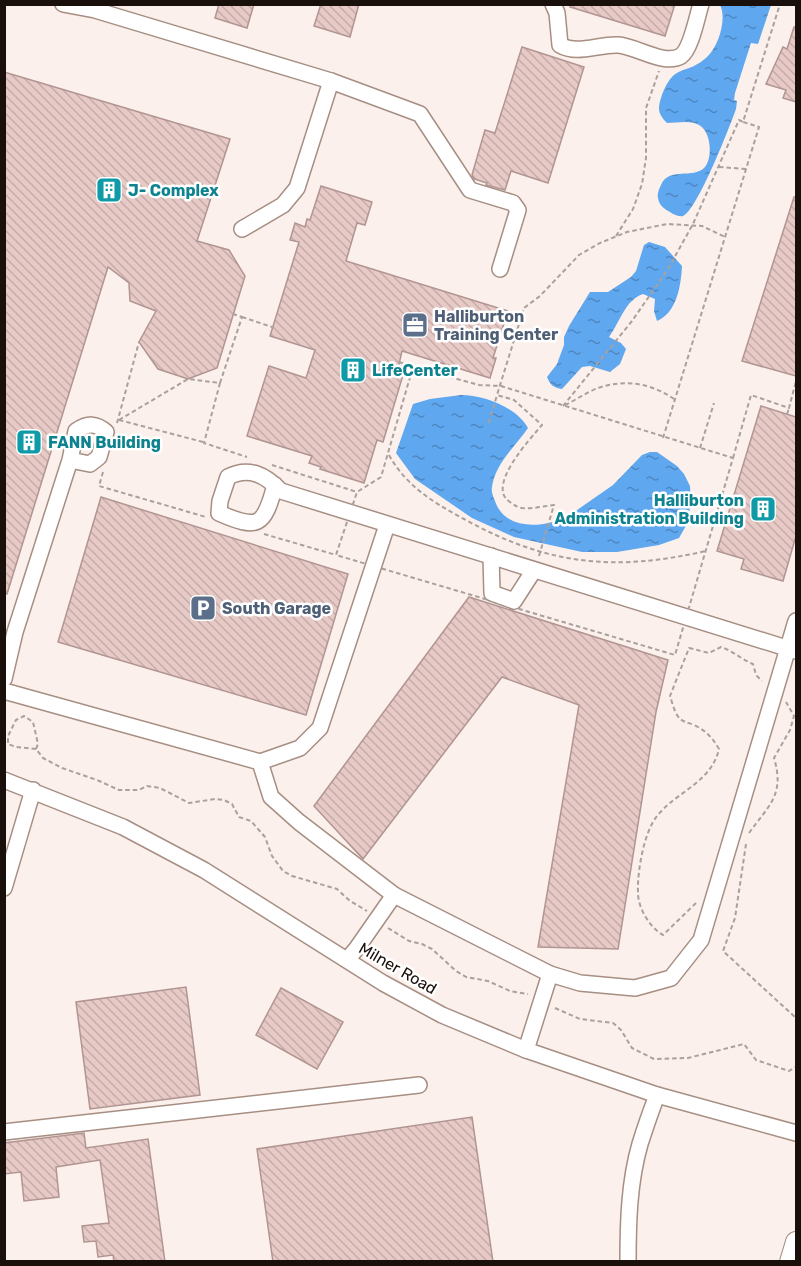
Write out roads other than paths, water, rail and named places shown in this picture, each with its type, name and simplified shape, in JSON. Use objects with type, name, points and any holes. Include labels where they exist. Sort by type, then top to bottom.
[{"type":"main road","points":[[790,1262],[796,1242]]},
{"type":"street","points":[[63,4],[95,10],[331,81],[420,114],[470,190],[513,203],[518,210],[500,269]]},
{"type":"street","points":[[553,4],[557,13],[560,45],[568,50],[620,45],[671,58],[681,56],[689,45],[701,4]]},
{"type":"street","points":[[242,229],[283,205],[297,188],[331,81]]},
{"type":"street","points":[[4,679],[15,632],[70,460]]},
{"type":"street","points":[[275,485],[281,491],[387,525],[792,650]]},
{"type":"street","points":[[4,691],[260,762],[300,748],[320,728],[387,525]]},
{"type":"street","points":[[491,556],[492,593],[514,601],[534,570]]},
{"type":"street","points":[[260,762],[271,797],[299,822],[394,895],[550,974],[580,983],[635,988],[671,978],[701,940],[775,691],[792,650],[796,621]]},
{"type":"street","name":"Milner Road","points":[[4,780],[123,827],[204,870],[383,983],[442,1015],[526,1050],[657,1095],[796,1133]]},
{"type":"street","points":[[4,888],[33,790]]},
{"type":"street","points":[[346,960],[394,895]]},
{"type":"street","points":[[526,1050],[550,974]]},
{"type":"street","points":[[4,1132],[419,1085]]},
{"type":"street","points":[[628,1262],[632,1181],[639,1146],[657,1095]]},
{"type":"water","points":[[720,5],[771,5],[758,44],[751,43],[735,93],[736,109],[713,167],[689,211],[679,216],[661,205],[658,196],[660,188],[665,179],[670,176],[694,173],[705,167],[708,163],[710,144],[703,128],[695,123],[667,123],[659,109],[660,102],[666,86],[675,74],[699,63],[715,46],[721,32],[723,17]]},
{"type":"water","points":[[649,242],[665,247],[682,266],[677,298],[669,312],[657,321],[654,311],[655,299],[643,294],[637,297],[627,306],[609,337],[621,343],[626,349],[620,364],[610,372],[590,366],[582,367],[562,389],[553,386],[547,377],[557,364],[569,326],[590,292],[608,292],[631,277],[636,271],[644,245]]},
{"type":"water","points":[[461,395],[479,397],[508,408],[528,428],[497,470],[494,478],[493,496],[500,511],[507,518],[536,525],[567,517],[613,485],[642,455],[657,452],[677,466],[690,486],[691,502],[687,524],[679,538],[659,545],[617,552],[582,552],[514,537],[472,518],[415,479],[396,453],[413,404]]},
{"type":"place","name":"J- Complex","points":[[109,190]]},
{"type":"place","name":"Halliburton Training Center","points":[[415,325]]},
{"type":"place","name":"LifeCenter","points":[[353,370]]},
{"type":"place","name":"FANN Building","points":[[29,442]]},
{"type":"place","name":"Halliburton Administration Building","points":[[763,509]]},
{"type":"place","name":"South Garage","points":[[203,608]]}]
